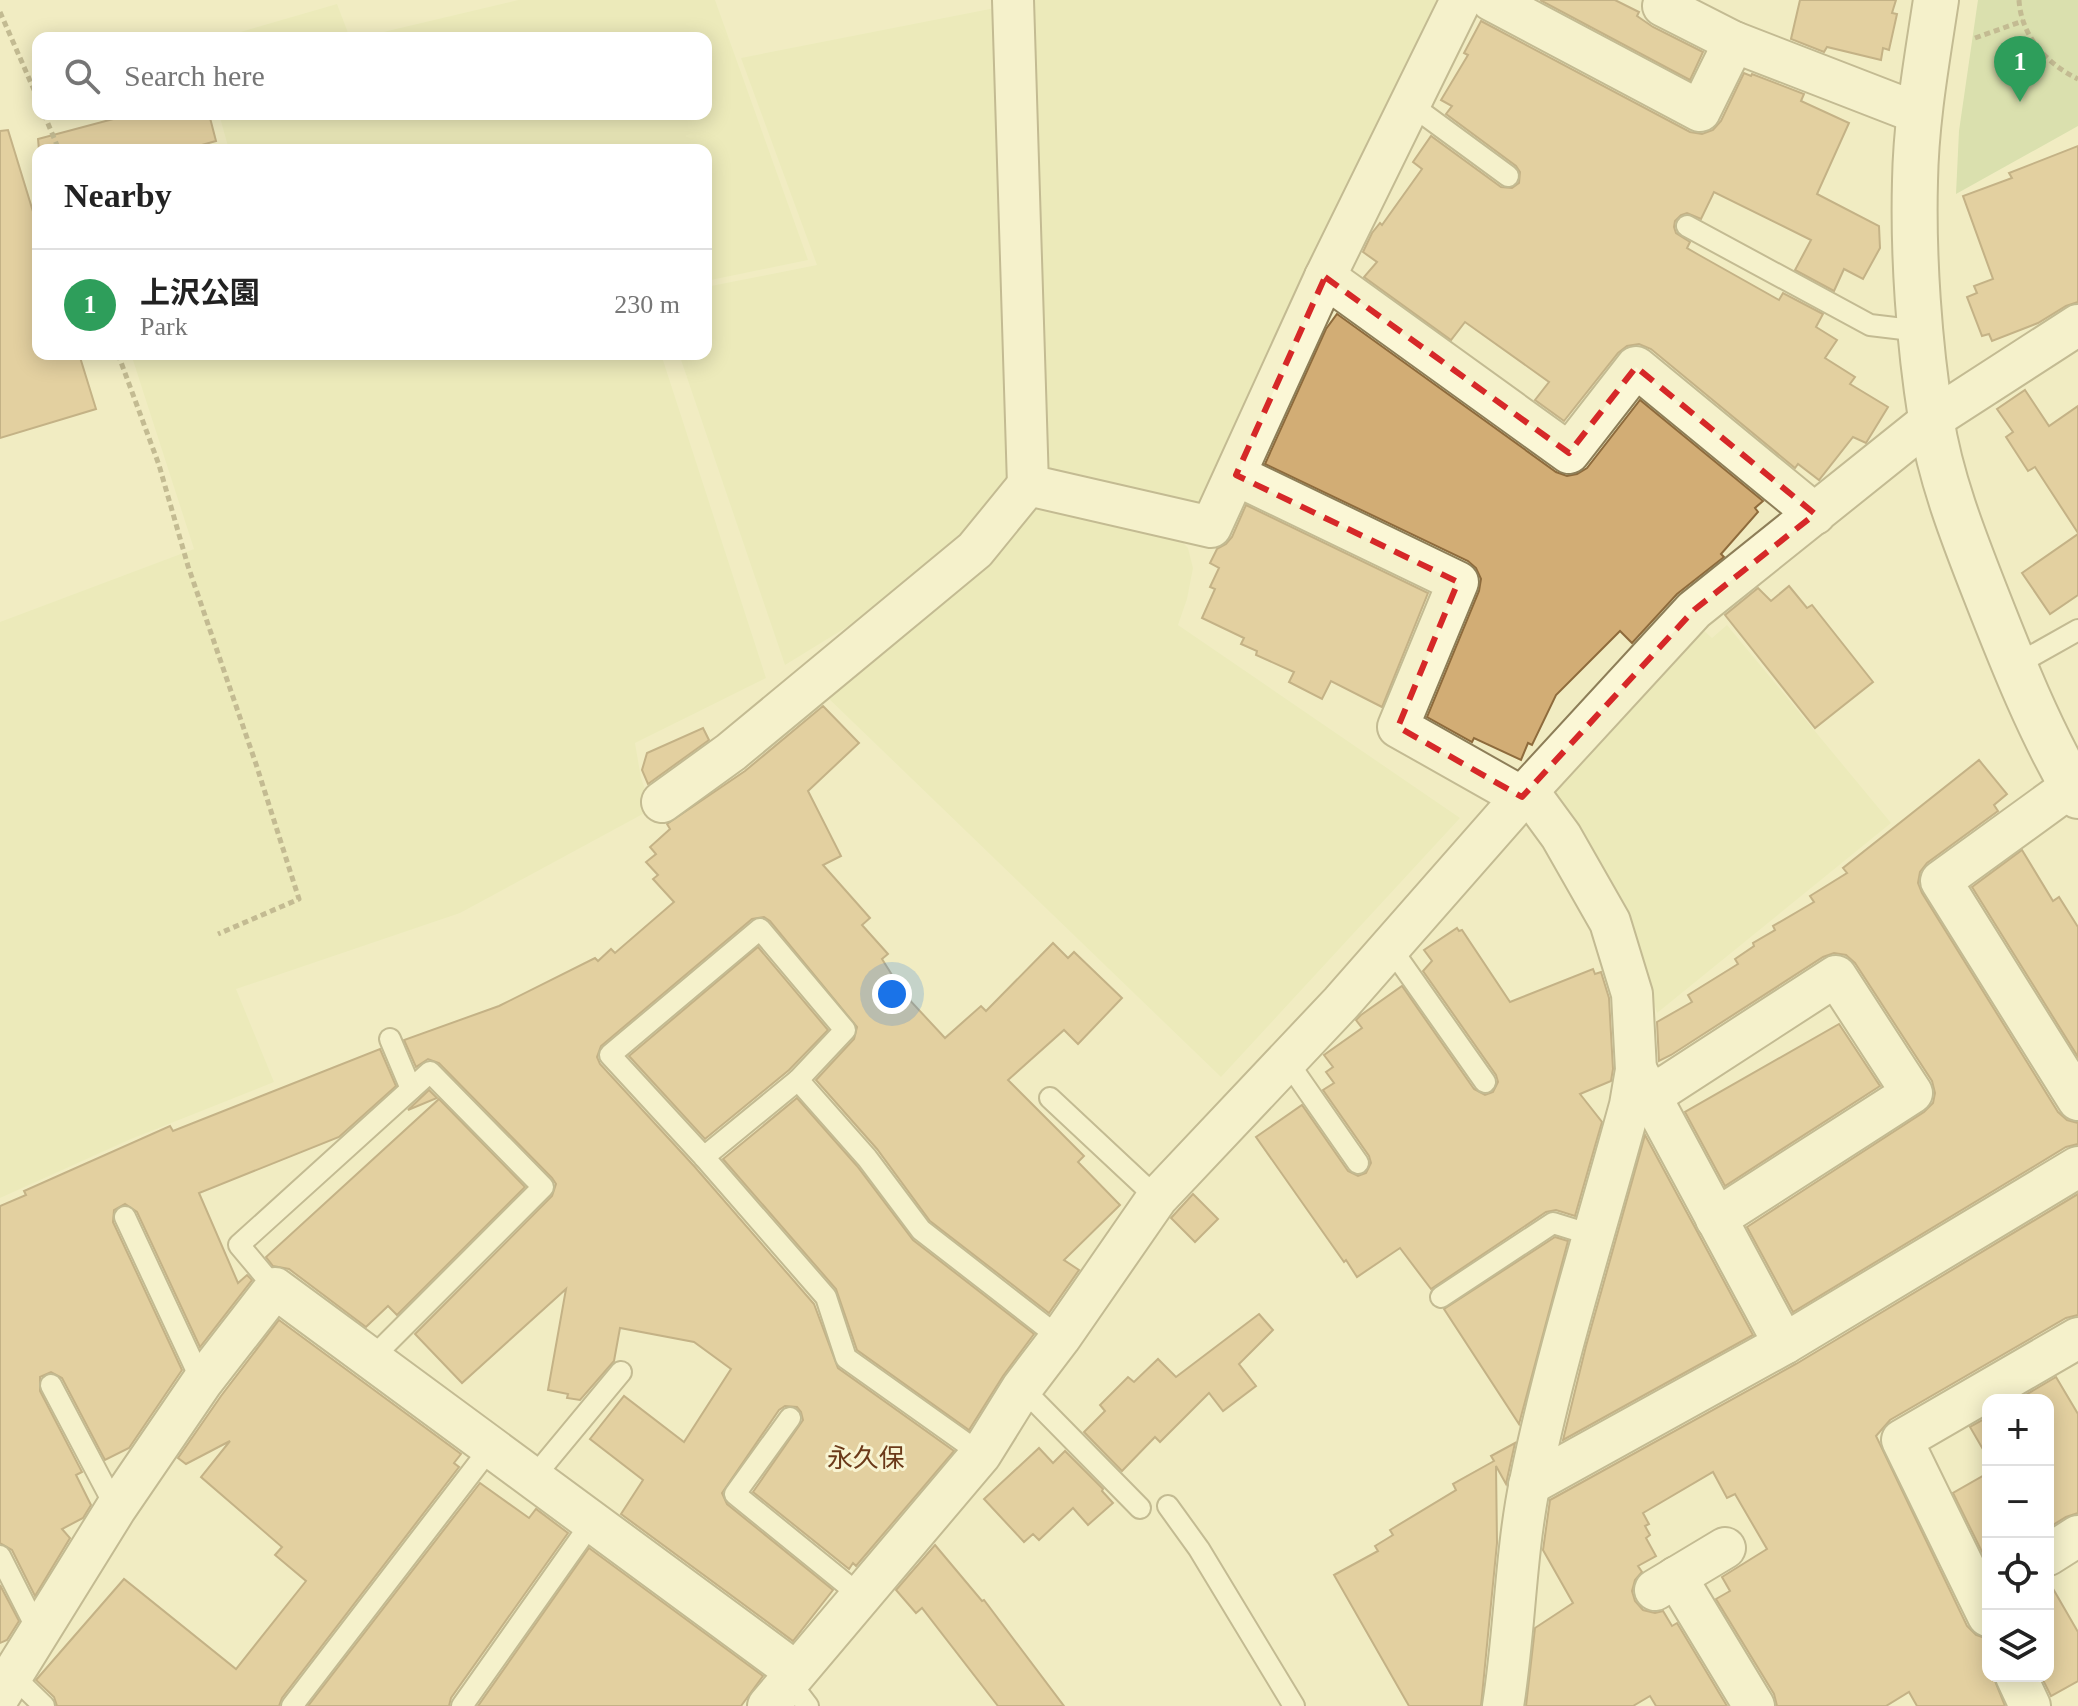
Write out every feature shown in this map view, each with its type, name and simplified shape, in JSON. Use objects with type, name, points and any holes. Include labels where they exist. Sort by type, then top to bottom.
[{"type":"street","points":[[662,802],[731,752],[975,550],[1028,485],[1013,0]]},
{"type":"street","points":[[1028,485],[1211,527],[1325,277],[1461,0]]},
{"type":"street","points":[[1491,0],[1700,111],[1734,42]]},
{"type":"street","points":[[1665,0],[1663,6],[1734,42],[1920,114]]},
{"type":"street","points":[[1936,0],[1920,114],[1915,181],[1920,331],[1931,420],[1969,550],[2014,666],[2075,791],[1941,881],[2078,1100]]},
{"type":"street","points":[[1325,277],[1569,453],[1636,367],[1815,514]]},
{"type":"street","points":[[6,1685],[116,1508],[202,1382],[275,1288],[592,1522],[790,1691],[862,1597],[981,1454],[1022,1388],[1157,1198],[1287,1061],[1694,610],[1931,420],[2078,325]]},
{"type":"street","points":[[1236,475],[1458,582],[1398,727],[1525,794],[1561,836],[1610,922],[1632,994],[1643,1083],[1784,1344]]},
{"type":"street","points":[[1503,1706],[1517,1565],[1529,1485],[1547,1406],[1630,1105],[1643,1083],[1836,976],[1912,1093],[1716,1219]]},
{"type":"street","points":[[1529,1485],[1784,1344],[2078,1167]]},
{"type":"street","points":[[1982,1596],[1902,1440],[2078,1338]]},
{"type":"street","points":[[2054,1551],[2078,1536]]},
{"type":"street","points":[[1725,1548],[1666,1584],[1754,1706]]},
{"type":"street","points":[[2019,1682],[2030,1706]]},
{"type":"lane","points":[[1410,104],[1508,176]]},
{"type":"lane","points":[[1687,226],[1870,325],[1920,331]]},
{"type":"lane","points":[[2014,666],[2078,630]]},
{"type":"lane","points":[[704,1157],[798,1080],[845,1030],[760,929],[610,1055],[826,1297],[846,1358],[981,1454]]},
{"type":"lane","points":[[1390,947],[1485,1082]]},
{"type":"lane","points":[[390,1039],[411,1089]]},
{"type":"lane","points":[[1287,1061],[1358,1163]]},
{"type":"lane","points":[[275,1288],[239,1245],[430,1072],[543,1187],[371,1359]]},
{"type":"lane","points":[[798,1080],[867,1158],[921,1230],[1060,1338]]},
{"type":"lane","points":[[1050,1098],[1157,1198]]},
{"type":"lane","points":[[125,1217],[202,1382]]},
{"type":"lane","points":[[1441,1297],[1553,1223],[1595,1236]]},
{"type":"lane","points":[[533,1478],[621,1372]]},
{"type":"lane","points":[[51,1385],[116,1508]]},
{"type":"lane","points":[[1022,1388],[1140,1508]]},
{"type":"lane","points":[[790,1418],[735,1494],[862,1597]]},
{"type":"lane","points":[[292,1706],[491,1447]]},
{"type":"lane","points":[[1168,1506],[1199,1549],[1294,1706]]},
{"type":"lane","points":[[462,1706],[592,1522]]},
{"type":"lane","points":[[0,1556],[39,1633]]},
{"type":"lane","points":[[6,1685],[44,1706]]},
{"type":"path","points":[[2019,0],[2026,31],[2043,56],[2062,72],[2078,79]]},
{"type":"path","points":[[0,12],[32,85]]},
{"type":"path","points":[[1962,42],[2023,21]]},
{"type":"path","points":[[46,120],[56,144]]},
{"type":"path","points":[[120,360],[159,465],[188,566],[299,899],[218,934]]},
{"type":"highlighted area","points":[[1325,277],[1569,453],[1636,367],[1815,514],[1694,610],[1522,797],[1398,727],[1458,582],[1236,475]]},
{"type":"green space","points":[[518,0],[715,0],[808,260],[712,280],[712,144],[227,144],[221,120],[712,120],[712,32],[383,32]]},
{"type":"green space","points":[[1025,0],[1448,0],[1201,514],[1040,478]]},
{"type":"green space","points":[[1978,0],[2078,0],[2078,126],[1956,194],[1959,131]]},
{"type":"green space","points":[[337,4],[348,32],[241,32]]},
{"type":"green space","points":[[995,8],[1020,480],[965,542],[891,600],[785,665],[681,360],[712,360],[712,286],[817,265],[741,58]]},
{"type":"green space","points":[[133,360],[663,360],[766,678],[635,743],[641,778],[652,809],[460,913],[236,989],[274,1082],[131,1139],[0,1198],[0,622],[194,549]]},
{"type":"green space","points":[[1039,497],[1166,525],[1188,548],[1193,568],[1178,625],[1460,818],[1221,1077],[825,695]]},
{"type":"green space","points":[[1727,625],[1891,823],[1657,1013],[1638,952],[1555,795],[1556,774],[1700,627],[1712,638]]},
{"type":"building","points":[[1540,0],[1615,0],[1639,12],[1637,16],[1653,27],[1703,52],[1690,80]]},
{"type":"building","points":[[1800,0],[1896,0],[1892,13],[1897,14],[1889,50],[1883,48],[1881,60],[1827,47],[1824,52],[1791,39]]},
{"type":"building","points":[[1481,21],[1690,132],[1702,134],[1713,130],[1721,121],[1744,73],[1804,94],[1801,101],[1849,123],[1817,194],[1879,226],[1880,248],[1863,279],[1844,269],[1834,291],[1795,270],[1811,240],[1714,192],[1701,219],[1687,213],[1675,221],[1674,227],[1676,233],[1690,242],[1687,248],[1779,300],[1783,293],[1823,314],[1816,327],[1837,340],[1825,358],[1855,377],[1850,384],[1888,407],[1866,443],[1853,437],[1819,480],[1798,464],[1795,468],[1651,349],[1639,344],[1627,346],[1618,353],[1564,421],[1535,400],[1549,382],[1465,322],[1451,340],[1364,277],[1377,262],[1363,252],[1372,233],[1380,223],[1382,225],[1422,169],[1413,162],[1431,136],[1501,187],[1512,188],[1519,183],[1520,172],[1516,166],[1446,114],[1452,106],[1441,100],[1468,55],[1464,53]]},
{"type":"building","points":[[109,120],[211,120],[216,141],[205,144],[38,144],[38,139]]},
{"type":"building","points":[[8,130],[32,208],[32,360],[81,360],[96,409],[0,438],[0,131]]},
{"type":"building","points":[[2078,146],[2078,302],[2038,323],[1992,341],[1989,334],[1982,336],[1967,297],[1977,293],[1974,286],[1993,279],[1963,196],[2012,178],[2009,173]]},
{"type":"building","points":[[1337,314],[1556,472],[1567,476],[1587,468],[1640,400],[1763,501],[1755,508],[1758,512],[1721,554],[1724,557],[1677,594],[1632,643],[1620,631],[1556,695],[1532,745],[1528,743],[1521,760],[1474,738],[1472,742],[1427,717],[1479,591],[1481,579],[1476,568],[1468,561],[1265,464],[1326,329]]},
{"type":"building","points":[[2025,390],[2049,426],[2078,406],[2078,533],[2035,467],[2028,471],[2006,437],[2013,432],[1997,409]]},
{"type":"building","points":[[1246,505],[1428,593],[1382,707],[1331,681],[1322,699],[1289,682],[1294,672],[1256,655],[1257,651],[1241,644],[1244,638],[1202,618],[1215,589],[1210,587],[1219,568],[1210,563],[1217,549],[1232,537]]},
{"type":"building","points":[[2078,534],[2078,595],[2050,614],[2022,573]]},
{"type":"building","points":[[1789,586],[1807,608],[1812,605],[1873,682],[1815,728],[1725,615],[1758,588],[1771,601]]},
{"type":"building","points":[[823,706],[859,743],[808,791],[841,856],[823,865],[870,918],[862,925],[888,954],[882,959],[904,994],[945,1038],[981,1006],[986,1011],[1053,943],[1068,958],[1074,952],[1122,998],[1078,1044],[1064,1030],[1008,1080],[1084,1156],[1078,1162],[1120,1205],[1064,1260],[1079,1270],[1049,1313],[930,1221],[877,1149],[816,1080],[854,1039],[857,1027],[764,917],[752,919],[601,1046],[597,1057],[600,1064],[814,1304],[838,1368],[954,1451],[856,1566],[853,1563],[849,1569],[753,1492],[803,1420],[797,1407],[785,1406],[779,1410],[722,1493],[727,1504],[833,1590],[793,1641],[621,1514],[643,1480],[590,1439],[624,1396],[684,1442],[731,1369],[694,1342],[620,1328],[614,1361],[580,1400],[548,1390],[566,1289],[462,1383],[415,1334],[552,1196],[556,1184],[439,1063],[428,1059],[416,1067],[404,1040],[499,1006],[595,958],[598,961],[611,949],[615,953],[674,902],[653,879],[658,875],[646,862],[656,854],[650,847],[670,829],[667,824],[745,771]]},
{"type":"building","points":[[703,728],[709,740],[648,784],[642,770],[647,753]]},
{"type":"building","points":[[1979,760],[2007,794],[1994,805],[1998,811],[1927,863],[1920,872],[1918,883],[2058,1112],[2067,1120],[2078,1123],[2078,1144],[2066,1147],[1793,1312],[1747,1227],[1924,1112],[1933,1103],[1935,1093],[1932,1081],[1855,963],[1846,955],[1834,953],[1823,957],[1659,1061],[1657,1022],[1692,1002],[1688,995],[1738,964],[1735,959],[1775,930],[1773,926],[1814,902],[1810,896],[1847,873],[1843,868]]},
{"type":"building","points":[[2022,850],[2053,901],[2059,897],[2078,927],[2078,1057],[1972,887]]},
{"type":"building","points":[[1457,928],[1462,930],[1510,1002],[1593,969],[1595,974],[1601,972],[1609,998],[1611,1081],[1580,1094],[1602,1122],[1575,1216],[1556,1210],[1546,1212],[1431,1289],[1400,1248],[1357,1277],[1256,1137],[1302,1105],[1348,1171],[1358,1176],[1366,1173],[1371,1163],[1369,1156],[1323,1090],[1334,1083],[1326,1072],[1333,1067],[1324,1055],[1362,1028],[1356,1020],[1361,1015],[1402,986],[1474,1089],[1485,1095],[1493,1092],[1498,1082],[1496,1075],[1423,971],[1432,961],[1424,950]]},
{"type":"building","points":[[758,947],[828,1030],[789,1070],[705,1139],[629,1056]]},
{"type":"building","points":[[1839,1024],[1880,1086],[1725,1186],[1685,1112]]},
{"type":"building","points":[[380,1049],[396,1086],[339,1137],[199,1193],[238,1283],[247,1275],[252,1280],[200,1347],[137,1212],[125,1204],[114,1210],[113,1222],[182,1370],[129,1448],[105,1460],[62,1378],[51,1372],[40,1377],[40,1391],[82,1472],[76,1475],[91,1505],[83,1518],[62,1529],[70,1538],[35,1596],[12,1550],[0,1543],[0,1206],[26,1195],[24,1191],[170,1126],[173,1131]]},
{"type":"building","points":[[429,1090],[437,1098],[408,1110]]},
{"type":"building","points":[[797,1098],[857,1166],[913,1240],[1034,1334],[969,1430],[857,1350],[836,1289],[723,1159]]},
{"type":"building","points":[[439,1099],[525,1187],[397,1315],[388,1306],[366,1327],[289,1269],[273,1266],[266,1257]]},
{"type":"building","points":[[1645,1135],[1753,1335],[1563,1440],[1586,1346]]},
{"type":"building","points":[[1193,1194],[1218,1219],[1195,1242],[1171,1218]]},
{"type":"building","points":[[2078,1194],[2078,1315],[2066,1318],[1890,1420],[1876,1436],[1967,1626],[1982,1637],[1982,1682],[1995,1682],[2005,1706],[1917,1706],[1909,1692],[1886,1706],[1777,1706],[1774,1694],[1716,1599],[1730,1591],[1722,1577],[1767,1549],[1735,1494],[1727,1498],[1713,1472],[1643,1513],[1649,1524],[1645,1526],[1650,1535],[1646,1538],[1656,1556],[1638,1566],[1642,1572],[1635,1580],[1632,1591],[1635,1601],[1643,1610],[1663,1611],[1672,1626],[1677,1623],[1727,1706],[1656,1706],[1650,1696],[1633,1706],[1526,1706],[1535,1628],[1573,1603],[1543,1550],[1550,1500],[1796,1364]]},
{"type":"building","points":[[1555,1237],[1568,1241],[1519,1424],[1444,1309]]},
{"type":"building","points":[[1259,1314],[1273,1330],[1239,1364],[1256,1386],[1223,1411],[1209,1393],[1160,1442],[1155,1437],[1122,1471],[1084,1432],[1105,1411],[1100,1405],[1128,1377],[1134,1382],[1158,1359],[1176,1377]]},
{"type":"building","points":[[279,1320],[461,1454],[454,1463],[459,1467],[282,1698],[279,1706],[57,1706],[54,1697],[36,1680],[124,1579],[236,1669],[306,1581],[275,1555],[282,1547],[201,1477],[230,1441],[186,1464],[178,1458]]},
{"type":"building","points":[[2056,1377],[2078,1414],[2078,1513],[2054,1524],[2054,1394],[2027,1394]]},
{"type":"building","points":[[1982,1420],[1982,1448],[1970,1427]]},
{"type":"building","points":[[1515,1443],[1506,1484],[1496,1466],[1497,1543],[1481,1706],[1409,1706],[1334,1575],[1378,1551],[1375,1546],[1393,1535],[1390,1530],[1456,1490],[1453,1484],[1494,1461],[1491,1456]]},
{"type":"building","points":[[1039,1448],[1053,1463],[1065,1451],[1113,1503],[1088,1525],[1073,1508],[1039,1540],[1033,1534],[1024,1542],[984,1499]]},
{"type":"building","points":[[1982,1476],[1982,1552],[1953,1493]]},
{"type":"building","points":[[480,1483],[529,1518],[536,1509],[568,1533],[451,1698],[449,1706],[308,1706]]},
{"type":"building","points":[[935,1545],[984,1600],[1064,1706],[998,1706],[922,1608],[916,1613],[896,1590]]},
{"type":"building","points":[[589,1548],[763,1676],[741,1706],[478,1706]]},
{"type":"building","points":[[0,1585],[19,1621],[7,1640],[0,1643]]},
{"type":"building","points":[[2054,1590],[2078,1632],[2078,1681],[2051,1696],[2044,1682],[2054,1682]]},
{"type":"place","name":"上沢公園","points":[[2020,102]]},
{"type":"district","name":"永久保","points":[[866,1458]]}]
